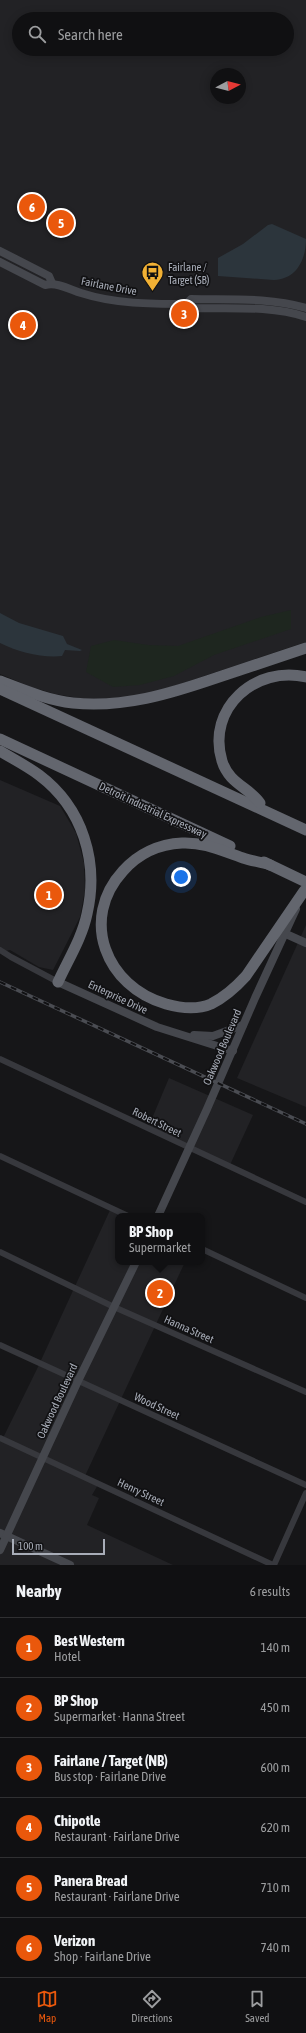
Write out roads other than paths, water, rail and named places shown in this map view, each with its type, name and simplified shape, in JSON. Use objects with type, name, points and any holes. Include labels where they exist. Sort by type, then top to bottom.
[{"type":"highway","points":[[0,681],[36,695],[56,700],[89,704],[122,703],[167,695],[306,649]]},
{"type":"highway","points":[[264,809],[258,801],[240,787],[225,768],[220,744],[223,720],[235,699],[252,684],[286,674],[306,677]]},
{"type":"highway","points":[[0,689],[264,809],[306,830]]},
{"type":"highway","name":"Detroit Industrial Expressway","points":[[0,739],[294,876],[305,886]]},
{"type":"highway","points":[[0,751],[40,775],[63,797],[79,824],[88,850],[91,878],[87,915],[58,982]]},
{"type":"highway","points":[[270,865],[243,858],[212,846],[182,843],[163,845],[144,853],[130,863],[114,883],[107,894],[101,912],[101,932],[105,951],[116,970],[127,984],[143,995],[160,1002],[177,1007],[194,1008],[209,1004],[235,988],[246,976],[305,886]]},
{"type":"main road","name":"Fairlane Drive","points":[[0,251],[49,276],[52,283]]},
{"type":"main road","name":"Fairlane Drive","points":[[0,262],[45,285],[52,283],[85,294],[119,301],[186,304],[190,308],[287,312],[306,318]]},
{"type":"main road","name":"Fairlane Drive","points":[[186,304],[191,299],[255,300],[286,302],[306,308]]},
{"type":"main road","name":"Oakwood Boulevard","points":[[159,1213],[233,1051],[243,1025],[286,934],[305,886]]},
{"type":"main road","points":[[286,934],[306,943]]},
{"type":"main road","name":"Enterprise Drive","points":[[58,982],[131,1016],[233,1051]]},
{"type":"main road","points":[[174,1032],[200,1036],[213,1036],[243,1025]]},
{"type":"main road","name":"Oakwood Boulevard","points":[[0,1550],[4,1534],[43,1458],[78,1381],[134,1265]]},
{"type":"main road","points":[[4,1534],[70,1565]]},
{"type":"street","name":"Enterprise Drive","points":[[0,950],[58,982]]},
{"type":"street","name":"Robert Street","points":[[0,1059],[306,1202]]},
{"type":"street","points":[[0,1156],[122,1213]]},
{"type":"street","points":[[205,1250],[306,1298]]},
{"type":"street","name":"Hanna Street","points":[[0,1252],[114,1306],[306,1392]]},
{"type":"street","name":"Wood Street","points":[[0,1345],[306,1485]]},
{"type":"street","name":"Henry Street","points":[[0,1438],[274,1565]]},
{"type":"street","points":[[274,1565],[306,1493]]},
{"type":"railway","points":[[0,982],[306,1124]]},
{"type":"place","name":"Verizon","points":[[32,207]]},
{"type":"place","name":"Panera Bread","points":[[61,223]]},
{"type":"place","name":"Fairlane / Target (SB)","points":[[152,292]]},
{"type":"place","name":"Fairlane / Target (NB)","points":[[184,314]]},
{"type":"place","name":"Chipotle","points":[[23,325]]},
{"type":"place","name":"Best Western","points":[[49,895]]},
{"type":"place","name":"BP Shop","points":[[160,1293]]}]
